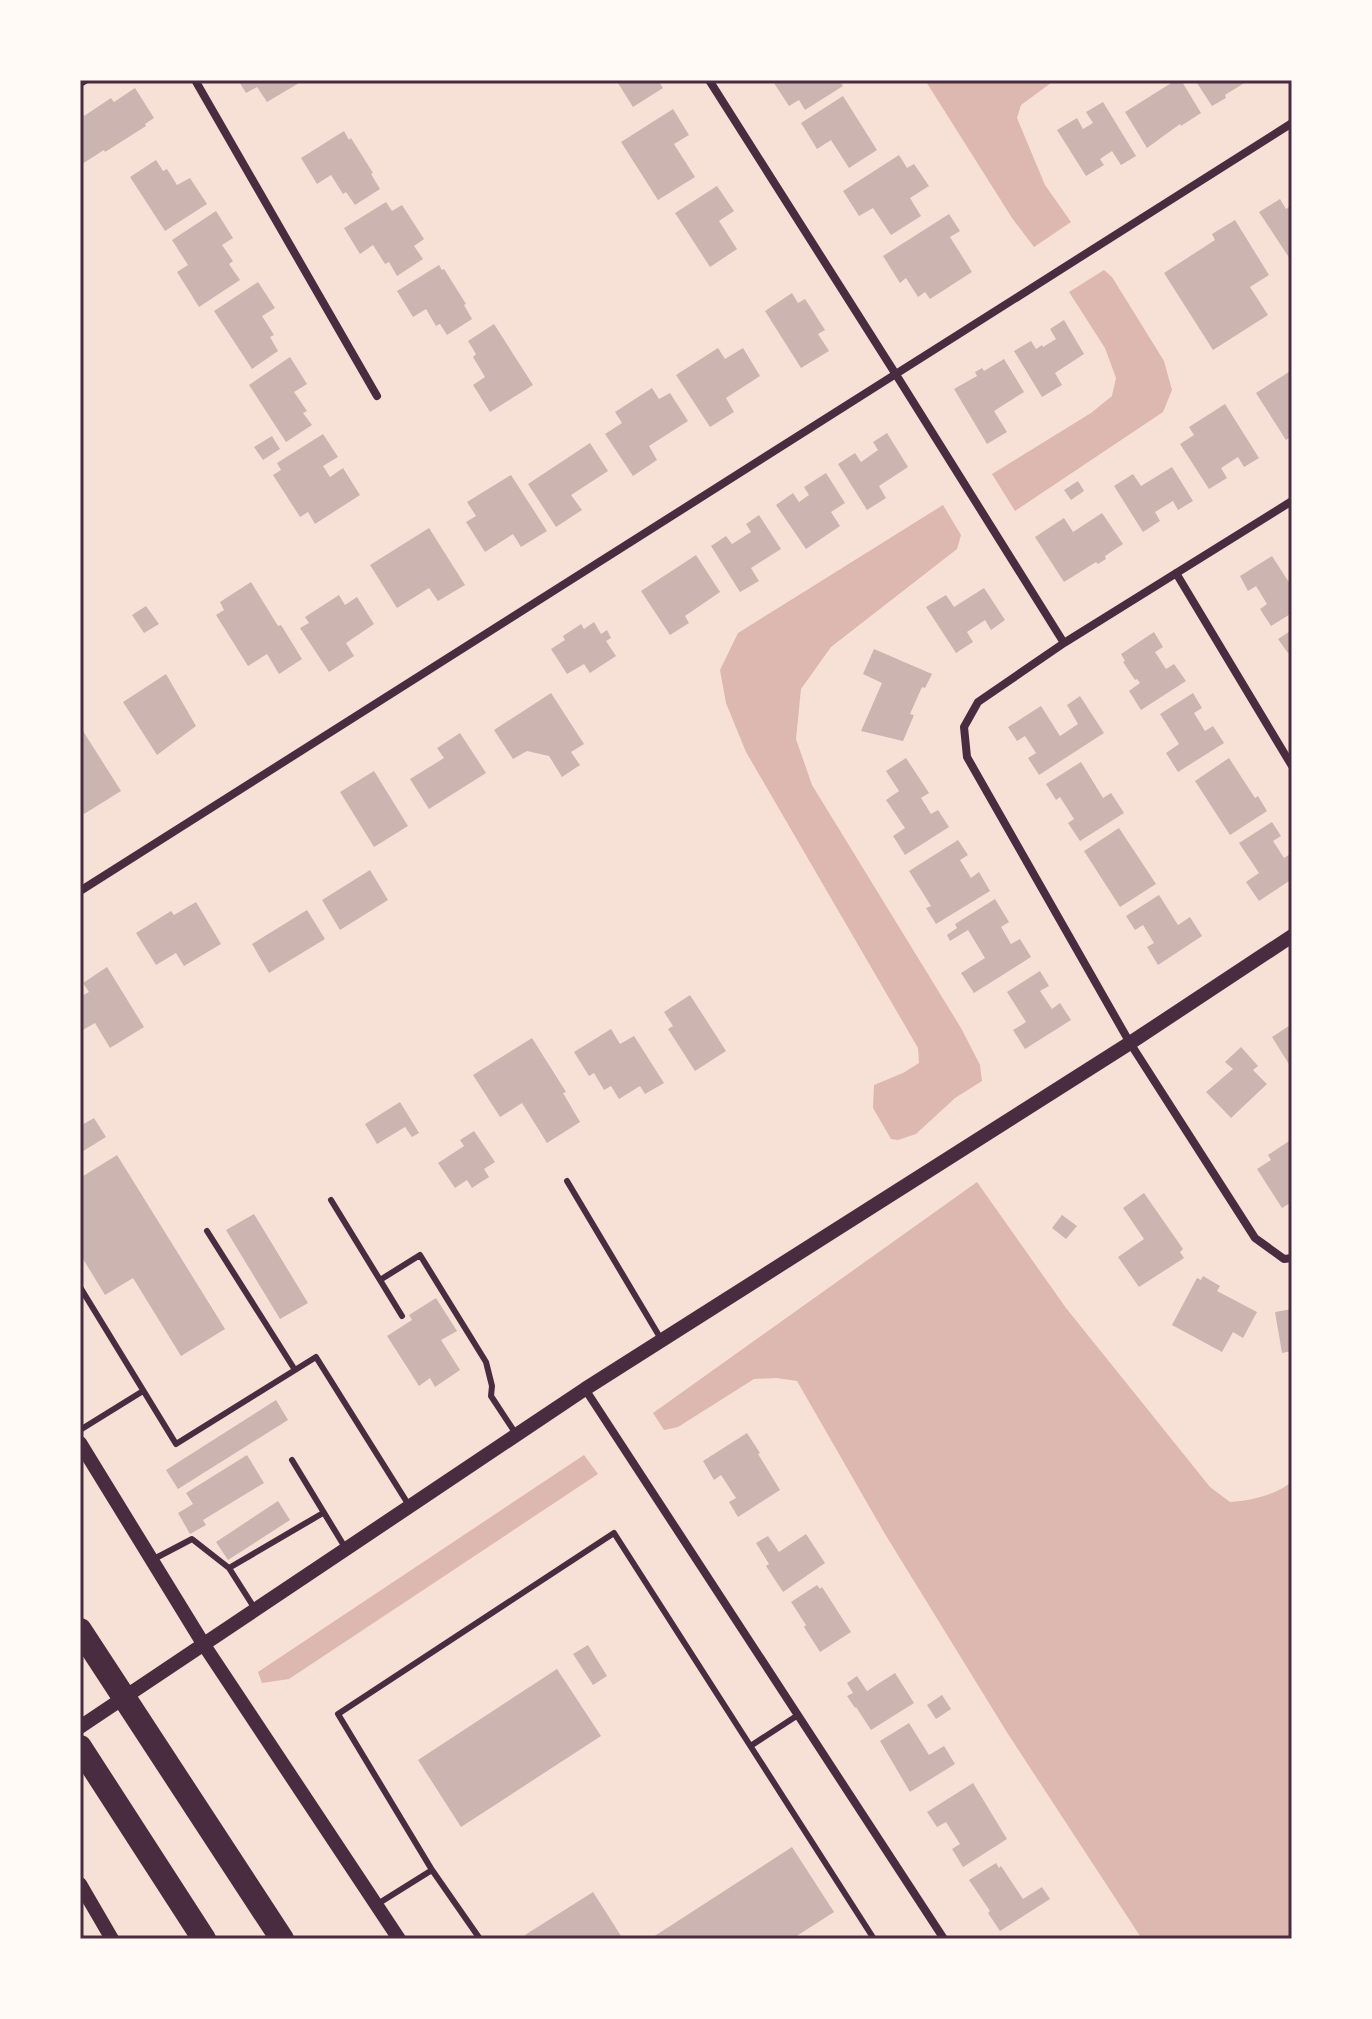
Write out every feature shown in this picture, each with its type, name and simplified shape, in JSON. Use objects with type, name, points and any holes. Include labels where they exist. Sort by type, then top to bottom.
[{"type":"highway","points":[[82,1633],[282,1939]]},
{"type":"highway","points":[[80,1747],[204,1939]]},
{"type":"street","points":[[195,80],[377,396]]},
{"type":"street","points":[[709,80],[1064,643]]},
{"type":"street","points":[[80,891],[1292,123]]},
{"type":"street","points":[[1288,1258],[1255,1238],[1130,1043],[967,757],[964,727],[978,702],[1064,643],[1292,501]]},
{"type":"street","points":[[1176,573],[1292,766]]},
{"type":"street","points":[[80,1727],[585,1389],[1130,1043],[1292,936]]},
{"type":"street","points":[[585,1389],[944,1939]]},
{"type":"street","points":[[80,1443],[204,1645],[399,1939]]},
{"type":"street","points":[[80,1884],[84,1900],[112,1939]]},
{"type":"lane","points":[[567,1181],[661,1340]]},
{"type":"lane","points":[[331,1200],[402,1316]]},
{"type":"lane","points":[[207,1231],[295,1370]]},
{"type":"lane","points":[[380,1280],[420,1255],[486,1362],[492,1386],[491,1396],[517,1435]]},
{"type":"lane","points":[[80,1287],[176,1444],[316,1357],[410,1507]]},
{"type":"lane","points":[[80,1430],[143,1391]]},
{"type":"lane","points":[[292,1460],[346,1549]]},
{"type":"lane","points":[[229,1568],[323,1513]]},
{"type":"lane","points":[[480,1939],[432,1870],[338,1714],[614,1533],[874,1939]]},
{"type":"lane","points":[[152,1560],[192,1539],[229,1568],[256,1610]]},
{"type":"lane","points":[[752,1745],[798,1715]]},
{"type":"lane","points":[[376,1905],[432,1870]]},
{"type":"shaded area","points":[[925,80],[1055,80],[1021,105],[1017,118],[1045,185],[1071,222],[1034,247],[1012,218]]},
{"type":"shaded area","points":[[1104,270],[1112,277],[1164,361],[1172,390],[1163,412],[1015,511],[992,474],[1091,413],[1112,396],[1116,378],[1105,348],[1069,292]]},
{"type":"shaded area","points":[[943,505],[961,535],[957,549],[831,647],[801,689],[796,739],[812,785],[961,1028],[980,1065],[982,1081],[955,1098],[916,1134],[898,1140],[891,1139],[873,1108],[874,1085],[919,1063],[918,1048],[746,752],[726,703],[720,670],[738,633]]},
{"type":"shaded area","points":[[977,1182],[1066,1308],[1210,1487],[1230,1502],[1262,1496],[1292,1482],[1292,1939],[1142,1939],[1008,1734],[885,1534],[797,1381],[754,1379],[678,1427],[664,1430],[653,1413]]},
{"type":"shaded area","points":[[584,1455],[598,1474],[289,1679],[262,1683],[258,1672]]},
{"type":"building","points":[[238,80],[304,80],[267,102],[257,87],[246,93]]},
{"type":"building","points":[[616,80],[658,80],[663,88],[633,107]]},
{"type":"building","points":[[772,80],[839,80],[843,86],[805,110],[799,100],[789,106]]},
{"type":"building","points":[[1176,80],[1181,80],[1201,113],[1147,148],[1125,112]]},
{"type":"building","points":[[1195,80],[1249,80],[1212,106]]},
{"type":"building","points":[[135,88],[154,118],[146,126],[82,164],[80,116],[111,98],[114,102]]},
{"type":"building","points":[[843,96],[877,150],[849,168],[831,140],[817,149],[801,123]]},
{"type":"building","points":[[1103,102],[1136,156],[1121,165],[1112,151],[1100,159],[1104,165],[1086,176],[1057,130],[1077,118],[1083,129],[1093,123],[1086,112]]},
{"type":"building","points":[[673,109],[689,135],[674,144],[695,177],[658,200],[621,142]]},
{"type":"building","points":[[344,131],[373,173],[380,189],[355,205],[346,192],[343,194],[331,175],[317,184],[301,158]]},
{"type":"building","points":[[899,155],[907,168],[914,164],[929,186],[910,198],[921,216],[891,235],[873,208],[859,216],[843,191]]},
{"type":"building","points":[[156,160],[163,171],[167,169],[177,185],[190,178],[207,204],[165,231],[130,177]]},
{"type":"building","points":[[717,186],[734,211],[719,221],[737,249],[710,267],[675,213]]},
{"type":"building","points":[[1280,199],[1286,209],[1292,205],[1292,262],[1259,212]]},
{"type":"building","points":[[386,202],[392,211],[402,205],[424,239],[414,246],[423,259],[397,276],[373,245],[360,254],[344,228]]},
{"type":"building","points":[[216,211],[233,238],[222,245],[233,261],[229,264],[240,280],[199,307],[177,272],[188,265],[172,240]]},
{"type":"building","points":[[949,214],[960,231],[950,237],[972,272],[930,299],[925,292],[918,297],[906,278],[900,283],[883,256]]},
{"type":"building","points":[[1235,220],[1269,275],[1250,287],[1268,315],[1213,350],[1164,273],[1215,240],[1212,234]]},
{"type":"building","points":[[439,265],[466,304],[472,319],[447,335],[440,324],[436,326],[426,309],[413,317],[397,291]]},
{"type":"building","points":[[258,282],[275,308],[262,316],[274,335],[270,337],[278,351],[252,369],[214,311]]},
{"type":"building","points":[[792,293],[798,303],[805,299],[825,330],[818,334],[829,351],[801,368],[765,311]]},
{"type":"building","points":[[1064,320],[1084,354],[1055,373],[1062,385],[1042,397],[1014,351],[1031,341],[1036,349],[1056,339],[1050,329]]},
{"type":"building","points":[[494,324],[533,385],[490,412],[473,385],[485,377],[468,341]]},
{"type":"building","points":[[718,348],[725,359],[743,348],[760,376],[726,398],[734,412],[710,427],[676,375]]},
{"type":"building","points":[[290,357],[307,384],[294,392],[312,425],[286,442],[249,385]]},
{"type":"building","points":[[1004,359],[1024,392],[994,411],[1007,432],[987,444],[954,389],[977,376],[975,372],[982,368],[984,371]]},
{"type":"building","points":[[1292,370],[1292,436],[1286,440],[1256,393]]},
{"type":"building","points":[[652,388],[659,399],[670,393],[688,421],[649,446],[657,460],[633,476],[605,434],[622,423],[615,412]]},
{"type":"building","points":[[1225,404],[1259,458],[1244,467],[1238,457],[1221,468],[1227,478],[1209,489],[1180,444],[1194,435],[1189,427]]},
{"type":"building","points":[[887,433],[908,467],[879,486],[886,498],[867,510],[838,464],[855,453],[861,462],[878,450],[873,442]]},
{"type":"building","points":[[323,434],[338,457],[323,466],[330,477],[343,468],[360,495],[315,524],[308,512],[300,517],[273,475],[281,470],[277,463]]},
{"type":"building","points":[[272,436],[280,449],[263,460],[254,447]]},
{"type":"building","points":[[590,443],[608,471],[571,495],[582,510],[556,527],[528,484]]},
{"type":"building","points":[[1172,467],[1193,501],[1178,510],[1173,501],[1155,512],[1160,521],[1143,532],[1114,486],[1133,474],[1141,486]]},
{"type":"building","points":[[826,473],[845,503],[831,512],[840,526],[806,549],[776,505],[793,493],[799,502],[809,495],[804,487]]},
{"type":"building","points":[[511,475],[547,531],[521,547],[513,534],[485,552],[466,522],[476,516],[467,502]]},
{"type":"building","points":[[1078,481],[1084,491],[1071,500],[1064,490]]},
{"type":"building","points":[[1102,513],[1123,544],[1105,556],[1106,559],[1064,582],[1035,537],[1064,518],[1073,532]]},
{"type":"building","points":[[759,515],[781,549],[751,568],[759,581],[740,592],[711,546],[726,536],[732,544],[751,532],[746,524]]},
{"type":"building","points":[[429,528],[465,585],[438,601],[429,588],[397,608],[370,565]]},
{"type":"building","points":[[696,555],[720,592],[685,616],[689,623],[670,635],[641,591]]},
{"type":"building","points":[[1272,556],[1292,587],[1292,613],[1271,626],[1260,609],[1267,604],[1256,586],[1248,591],[1240,576]]},
{"type":"building","points":[[251,582],[302,659],[279,674],[267,654],[248,666],[216,615],[224,610],[220,602]]},
{"type":"building","points":[[984,588],[1005,620],[991,630],[985,620],[967,632],[973,642],[956,653],[926,607],[946,595],[954,607]]},
{"type":"building","points":[[339,595],[345,605],[357,597],[374,624],[346,643],[354,656],[329,672],[300,628],[309,623],[305,617]]},
{"type":"building","points":[[146,606],[159,624],[144,633],[132,615]]},
{"type":"building","points":[[594,622],[601,634],[607,630],[611,638],[606,641],[616,656],[590,673],[584,664],[567,674],[551,649],[581,624],[584,629]]},
{"type":"building","points":[[1292,630],[1292,651],[1288,653],[1278,639]]},
{"type":"building","points":[[1154,632],[1163,647],[1155,652],[1166,669],[1174,664],[1186,681],[1141,710],[1129,691],[1140,683],[1123,662],[1121,654]]},
{"type":"building","points":[[874,649],[932,674],[925,688],[922,687],[910,714],[914,715],[903,741],[861,731],[882,683],[863,674]]},
{"type":"building","points":[[166,674],[196,726],[157,755],[123,702]]},
{"type":"building","points":[[551,693],[584,744],[571,752],[580,765],[562,777],[549,756],[527,751],[513,759],[494,730]]},
{"type":"building","points":[[1193,693],[1202,708],[1194,713],[1205,731],[1213,726],[1224,743],[1178,772],[1166,753],[1179,744],[1160,714]]},
{"type":"building","points":[[1080,696],[1104,733],[1039,775],[1028,758],[1036,753],[1025,736],[1017,741],[1008,727],[1041,706],[1060,736],[1078,724],[1067,705]]},
{"type":"building","points":[[83,731],[121,791],[84,814],[80,807],[80,732]]},
{"type":"building","points":[[460,733],[486,773],[429,809],[410,779],[444,758],[437,748]]},
{"type":"building","points":[[906,758],[929,793],[921,798],[931,814],[938,810],[949,827],[905,855],[893,836],[905,828],[886,800],[899,791],[886,771]]},
{"type":"building","points":[[1229,758],[1267,811],[1230,835],[1195,781]]},
{"type":"building","points":[[1081,762],[1103,798],[1111,793],[1124,813],[1080,841],[1068,823],[1074,819],[1060,797],[1056,800],[1046,784]]},
{"type":"building","points":[[374,771],[408,826],[374,847],[340,792]]},
{"type":"building","points":[[1272,822],[1281,836],[1273,841],[1284,858],[1292,853],[1292,879],[1259,901],[1246,882],[1259,873],[1239,843]]},
{"type":"building","points":[[1119,828],[1156,884],[1120,907],[1084,851]]},
{"type":"building","points":[[958,840],[968,855],[960,860],[971,878],[979,872],[990,891],[936,924],[926,908],[931,906],[909,871]]},
{"type":"building","points":[[370,870],[388,900],[340,930],[322,900]]},
{"type":"building","points":[[1159,895],[1178,925],[1190,917],[1202,936],[1158,965],[1147,947],[1154,943],[1143,925],[1135,930],[1126,916]]},
{"type":"building","points":[[995,899],[1009,922],[1001,927],[1011,944],[1020,939],[1031,957],[974,993],[961,973],[985,958],[968,930],[950,941],[947,935],[957,928],[955,924]]},
{"type":"building","points":[[196,902],[221,944],[184,966],[176,953],[156,965],[136,933],[171,911],[174,915]]},
{"type":"building","points":[[307,910],[325,939],[269,973],[252,944]]},
{"type":"building","points":[[107,967],[144,1027],[110,1048],[95,1023],[80,1029],[80,997],[89,992],[83,983]]},
{"type":"building","points":[[1040,971],[1049,986],[1040,991],[1052,1009],[1060,1003],[1071,1020],[1025,1049],[1013,1030],[1026,1022],[1007,992]]},
{"type":"building","points":[[690,995],[726,1051],[695,1071],[668,1029],[673,1026],[664,1012]]},
{"type":"building","points":[[1292,1026],[1292,1069],[1272,1037]]},
{"type":"building","points":[[611,1029],[620,1044],[634,1036],[664,1083],[645,1094],[640,1086],[619,1099],[611,1086],[604,1090],[594,1073],[589,1076],[574,1052]]},
{"type":"building","points":[[532,1038],[566,1092],[563,1093],[580,1122],[547,1143],[522,1103],[500,1117],[473,1075]]},
{"type":"building","points":[[1241,1047],[1258,1066],[1253,1070],[1267,1084],[1231,1118],[1206,1092],[1233,1069],[1225,1062]]},
{"type":"building","points":[[400,1102],[419,1133],[412,1137],[405,1127],[377,1144],[365,1124]]},
{"type":"building","points":[[94,1118],[106,1137],[80,1153],[80,1126]]},
{"type":"building","points":[[474,1131],[495,1162],[484,1169],[489,1177],[472,1188],[467,1180],[455,1188],[438,1163],[464,1146],[460,1140]]},
{"type":"building","points":[[1292,1139],[1292,1202],[1282,1208],[1257,1169],[1271,1160],[1268,1155]]},
{"type":"building","points":[[117,1155],[225,1329],[181,1356],[133,1278],[105,1295],[80,1254],[80,1178]]},
{"type":"building","points":[[1144,1193],[1183,1249],[1180,1252],[1184,1258],[1139,1287],[1118,1257],[1144,1239],[1123,1208]]},
{"type":"building","points":[[254,1214],[308,1303],[280,1319],[226,1230]]},
{"type":"building","points":[[1062,1215],[1077,1226],[1066,1239],[1052,1228]]},
{"type":"building","points":[[1203,1276],[1220,1286],[1217,1291],[1257,1312],[1243,1338],[1233,1332],[1222,1352],[1172,1325],[1197,1278],[1201,1280]]},
{"type":"building","points":[[436,1298],[457,1331],[441,1340],[460,1370],[435,1387],[430,1378],[419,1386],[387,1336],[412,1320],[409,1315]]},
{"type":"building","points":[[1292,1309],[1292,1351],[1282,1353],[1275,1312]]},
{"type":"building","points":[[276,1400],[288,1420],[178,1489],[166,1470]]},
{"type":"building","points":[[747,1433],[780,1490],[738,1517],[729,1502],[736,1498],[721,1475],[714,1480],[703,1461]]},
{"type":"building","points":[[247,1455],[264,1483],[203,1520],[206,1525],[190,1534],[178,1513],[193,1504],[186,1493]]},
{"type":"building","points":[[278,1501],[290,1520],[228,1560],[216,1542]]},
{"type":"building","points":[[806,1534],[825,1563],[783,1592],[756,1543],[768,1536],[779,1552]]},
{"type":"building","points":[[817,1585],[820,1589],[822,1587],[851,1632],[820,1652],[791,1602]]},
{"type":"building","points":[[588,1645],[607,1676],[593,1685],[573,1654]]},
{"type":"building","points":[[557,1669],[601,1736],[461,1827],[418,1760]]},
{"type":"building","points":[[895,1673],[914,1703],[871,1730],[847,1696],[853,1693],[847,1683],[857,1676],[867,1691]]},
{"type":"building","points":[[942,1695],[951,1709],[936,1719],[927,1705]]},
{"type":"building","points":[[909,1723],[929,1755],[944,1746],[955,1764],[910,1792],[880,1741]]},
{"type":"building","points":[[973,1783],[1007,1839],[963,1867],[952,1849],[960,1844],[946,1822],[937,1827],[927,1812]]},
{"type":"building","points":[[792,1847],[834,1912],[792,1939],[650,1939]]},
{"type":"building","points":[[996,1863],[1023,1899],[1042,1887],[1050,1899],[1000,1931],[969,1880]]},
{"type":"building","points":[[593,1892],[623,1939],[528,1939],[525,1935]]}]
